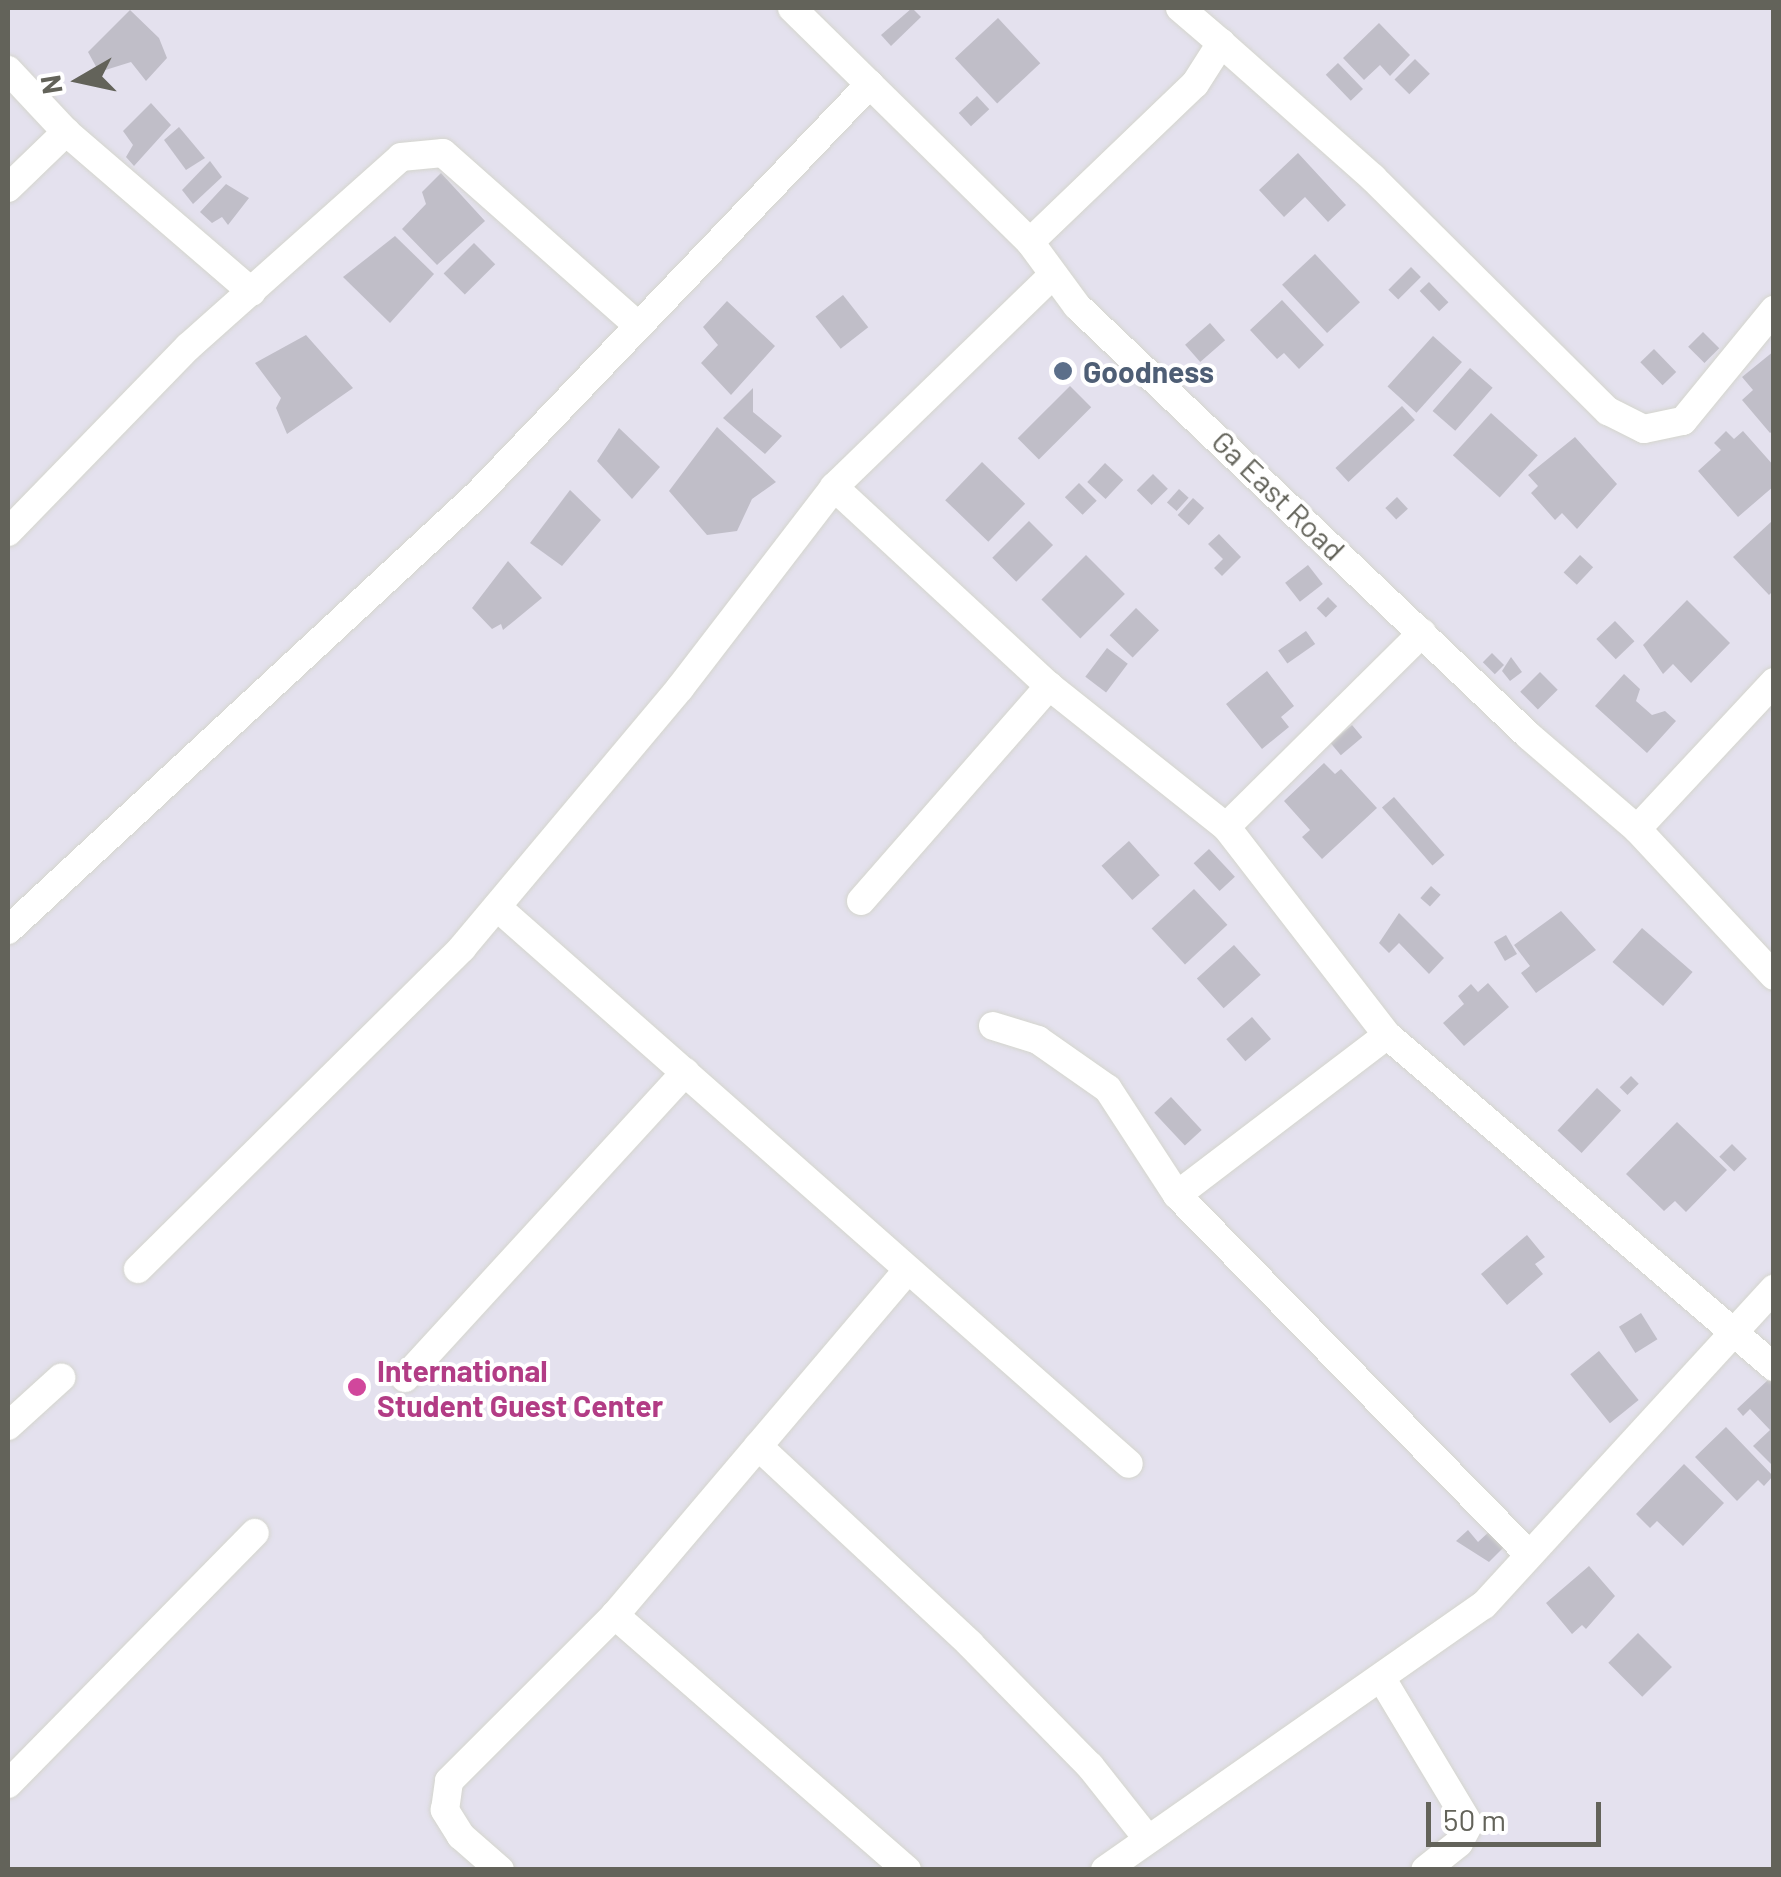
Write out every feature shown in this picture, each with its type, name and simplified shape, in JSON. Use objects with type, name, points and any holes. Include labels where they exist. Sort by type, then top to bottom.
[{"type":"street","name":"Ga East Road","points":[[792,8],[1030,242],[1052,275],[1422,633],[1637,830],[1774,976]]},
{"type":"street","points":[[1180,8],[1374,178],[1608,410],[1644,429],[1683,421],[1774,310]]},
{"type":"street","points":[[1030,242],[1196,84],[1221,43]]},
{"type":"street","points":[[8,70],[66,132],[252,292]]},
{"type":"street","points":[[8,930],[478,494],[636,324],[870,84]]},
{"type":"street","points":[[8,188],[66,132]]},
{"type":"street","points":[[8,532],[188,347],[401,157],[444,154],[636,324]]},
{"type":"street","points":[[138,1269],[497,906],[680,688],[834,486],[1052,275]]},
{"type":"street","points":[[834,486],[1049,686],[1226,827],[1387,1035],[1735,1329],[1774,1367]]},
{"type":"street","points":[[1226,827],[1422,633]]},
{"type":"street","points":[[1637,830],[1774,682]]},
{"type":"street","points":[[861,900],[1049,686]]},
{"type":"street","points":[[497,906],[1129,1464]]},
{"type":"street","points":[[993,1026],[1038,1040],[1108,1089],[1177,1194],[1526,1552]]},
{"type":"street","points":[[1177,1194],[1387,1035]]},
{"type":"street","points":[[405,1378],[685,1072]]},
{"type":"street","points":[[500,1870],[460,1836],[445,1810],[450,1782],[615,1615],[907,1271]]},
{"type":"street","points":[[1106,1870],[1484,1606],[1526,1552],[1774,1289]]},
{"type":"street","points":[[8,1426],[62,1378]]},
{"type":"street","points":[[758,1446],[996,1671],[1090,1766],[1147,1838]]},
{"type":"street","points":[[8,1784],[255,1533]]},
{"type":"street","points":[[615,1615],[907,1870]]},
{"type":"street","points":[[1382,1679],[1469,1824],[1459,1843],[1424,1870]]},
{"type":"building","points":[[912,8],[921,17],[891,46],[881,35]]},
{"type":"building","points":[[130,10],[159,38],[167,58],[146,81],[131,62],[99,72],[88,52]]},
{"type":"building","points":[[998,18],[1040,63],[997,104],[955,58]]},
{"type":"building","points":[[1379,23],[1410,55],[1390,76],[1380,65],[1364,80],[1343,58]]},
{"type":"building","points":[[1415,59],[1430,74],[1409,94],[1394,80]]},
{"type":"building","points":[[1338,63],[1363,89],[1351,101],[1326,75]]},
{"type":"building","points":[[977,96],[989,109],[971,126],[959,113]]},
{"type":"building","points":[[151,103],[171,125],[134,166],[126,157],[133,145],[123,131]]},
{"type":"building","points":[[179,127],[205,158],[186,170],[164,140]]},
{"type":"building","points":[[1298,153],[1346,205],[1328,222],[1305,197],[1284,217],[1259,190]]},
{"type":"building","points":[[210,161],[222,177],[193,204],[182,190]]},
{"type":"building","points":[[441,173],[485,221],[437,265],[402,229],[426,204],[422,192]]},
{"type":"building","points":[[226,184],[249,198],[228,225],[222,217],[212,223],[200,212]]},
{"type":"building","points":[[395,236],[434,274],[390,323],[343,277]]},
{"type":"building","points":[[474,243],[495,264],[465,295],[444,273]]},
{"type":"building","points":[[1315,254],[1360,302],[1327,333],[1282,285]]},
{"type":"building","points":[[1411,267],[1421,277],[1398,300],[1388,290]]},
{"type":"building","points":[[1429,282],[1448,302],[1439,311],[1420,291]]},
{"type":"building","points":[[843,295],[868,327],[841,349],[815,317]]},
{"type":"building","points":[[1282,300],[1324,345],[1299,369],[1284,353],[1277,359],[1250,330]]},
{"type":"building","points":[[727,301],[775,346],[731,395],[701,363],[718,345],[703,327]]},
{"type":"building","points":[[1210,323],[1225,340],[1200,362],[1185,345]]},
{"type":"building","points":[[1703,332],[1719,348],[1704,363],[1688,347]]},
{"type":"building","points":[[306,335],[353,388],[287,434],[276,408],[281,398],[255,363]]},
{"type":"building","points":[[1433,336],[1462,362],[1416,413],[1387,387]]},
{"type":"building","points":[[1654,349],[1676,372],[1663,385],[1640,362]]},
{"type":"building","points":[[1774,351],[1774,430],[1770,433],[1742,400],[1753,390],[1742,377]]},
{"type":"building","points":[[1470,368],[1493,388],[1455,431],[1433,411]]},
{"type":"building","points":[[1070,386],[1091,407],[1039,460],[1018,438]]},
{"type":"building","points":[[753,388],[753,412],[782,436],[765,454],[723,418]]},
{"type":"building","points":[[1402,406],[1415,420],[1348,482],[1335,468]]},
{"type":"building","points":[[1491,413],[1538,455],[1500,498],[1453,455]]},
{"type":"building","points":[[717,427],[776,482],[752,499],[737,531],[707,535],[669,491]]},
{"type":"building","points":[[619,428],[660,467],[632,499],[597,461]]},
{"type":"building","points":[[1726,431],[1734,439],[1743,431],[1774,466],[1774,486],[1738,517],[1698,471],[1721,450],[1714,443]]},
{"type":"building","points":[[1575,437],[1617,484],[1577,529],[1562,513],[1555,520],[1531,493],[1538,486],[1528,475]]},
{"type":"building","points":[[982,462],[1025,504],[988,542],[945,500]]},
{"type":"building","points":[[1105,463],[1123,480],[1106,499],[1087,482]]},
{"type":"building","points":[[1153,474],[1168,489],[1152,505],[1137,490]]},
{"type":"building","points":[[1079,483],[1097,501],[1083,515],[1065,497]]},
{"type":"building","points":[[1179,489],[1189,498],[1177,511],[1167,502]]},
{"type":"building","points":[[570,490],[601,520],[562,566],[530,543]]},
{"type":"building","points":[[1397,497],[1408,509],[1396,520],[1385,508]]},
{"type":"building","points":[[1193,498],[1204,508],[1189,525],[1178,515]]},
{"type":"building","points":[[1029,521],[1053,545],[1016,582],[992,558]]},
{"type":"building","points":[[1772,521],[1774,590],[1769,595],[1733,557]]},
{"type":"building","points":[[1219,534],[1241,557],[1222,576],[1214,568],[1223,559],[1208,544]]},
{"type":"building","points":[[1086,555],[1125,594],[1080,638],[1041,600]]},
{"type":"building","points":[[1580,555],[1593,567],[1577,585],[1564,573]]},
{"type":"building","points":[[508,561],[542,598],[503,630],[501,624],[492,629],[472,608]]},
{"type":"building","points":[[1308,565],[1323,584],[1300,602],[1285,583]]},
{"type":"building","points":[[1328,597],[1337,606],[1326,618],[1317,608]]},
{"type":"building","points":[[1687,600],[1730,643],[1691,683],[1673,664],[1663,674],[1643,645]]},
{"type":"building","points":[[1136,608],[1159,630],[1133,658],[1110,635]]},
{"type":"building","points":[[1615,621],[1634,641],[1616,659],[1596,639]]},
{"type":"building","points":[[1306,631],[1315,644],[1287,664],[1278,651]]},
{"type":"building","points":[[1107,648],[1128,664],[1106,692],[1085,677]]},
{"type":"building","points":[[1492,653],[1504,665],[1495,674],[1483,662]]},
{"type":"building","points":[[1511,657],[1522,672],[1510,681],[1502,671]]},
{"type":"building","points":[[1267,671],[1294,706],[1281,717],[1289,727],[1262,749],[1226,704]]},
{"type":"building","points":[[1540,672],[1558,690],[1538,709],[1520,692]]},
{"type":"building","points":[[1624,674],[1640,689],[1636,701],[1652,715],[1665,711],[1676,721],[1647,753],[1595,706]]},
{"type":"building","points":[[1352,725],[1362,737],[1341,755],[1331,743]]},
{"type":"building","points":[[1324,763],[1335,774],[1341,769],[1377,808],[1322,859],[1302,837],[1310,830],[1284,801]]},
{"type":"building","points":[[1394,797],[1445,855],[1432,866],[1382,807]]},
{"type":"building","points":[[1129,841],[1160,875],[1132,900],[1102,866]]},
{"type":"building","points":[[1209,849],[1235,877],[1220,891],[1194,863]]},
{"type":"building","points":[[1431,886],[1441,895],[1430,907],[1420,898]]},
{"type":"building","points":[[1194,889],[1227,925],[1185,964],[1152,929]]},
{"type":"building","points":[[1561,911],[1596,950],[1536,993],[1521,973],[1530,966],[1514,945]]},
{"type":"building","points":[[1399,913],[1444,958],[1429,974],[1399,943],[1389,953],[1379,943]]},
{"type":"building","points":[[1642,928],[1693,972],[1663,1006],[1612,962]]},
{"type":"building","points":[[1506,935],[1517,954],[1505,961],[1494,942]]},
{"type":"building","points":[[1234,945],[1261,975],[1224,1008],[1197,978]]},
{"type":"building","points":[[1488,983],[1509,1007],[1464,1046],[1443,1023],[1464,1004],[1458,996],[1471,984],[1478,992]]},
{"type":"building","points":[[1252,1017],[1271,1039],[1245,1061],[1226,1039]]},
{"type":"building","points":[[1631,1076],[1639,1084],[1627,1095],[1620,1087]]},
{"type":"building","points":[[1597,1088],[1621,1111],[1582,1153],[1557,1130]]},
{"type":"building","points":[[1171,1097],[1202,1130],[1185,1146],[1154,1113]]},
{"type":"building","points":[[1677,1122],[1727,1170],[1686,1212],[1675,1201],[1664,1211],[1626,1174]]},
{"type":"building","points":[[1732,1144],[1747,1159],[1734,1172],[1719,1157]]},
{"type":"building","points":[[1527,1235],[1545,1257],[1535,1264],[1543,1274],[1507,1305],[1481,1274]]},
{"type":"building","points":[[1641,1313],[1657,1339],[1635,1353],[1619,1327]]},
{"type":"building","points":[[1599,1351],[1639,1400],[1610,1423],[1570,1374]]},
{"type":"building","points":[[1769,1379],[1774,1384],[1774,1467],[1753,1446],[1770,1430],[1750,1409],[1743,1416],[1737,1409]]},
{"type":"building","points":[[1726,1427],[1773,1476],[1764,1486],[1758,1480],[1737,1501],[1695,1457]]},
{"type":"building","points":[[1684,1464],[1724,1503],[1683,1546],[1657,1521],[1650,1528],[1636,1514]]},
{"type":"building","points":[[1468,1530],[1478,1542],[1491,1530],[1506,1545],[1489,1562],[1456,1541]]},
{"type":"building","points":[[1589,1566],[1615,1596],[1586,1629],[1582,1625],[1572,1634],[1546,1603]]},
{"type":"building","points":[[1638,1633],[1672,1667],[1642,1697],[1608,1663]]},
{"type":"place","name":"Goodness","points":[[1063,371]]},
{"type":"place","name":"International Student Guest Center","points":[[357,1387]]}]
